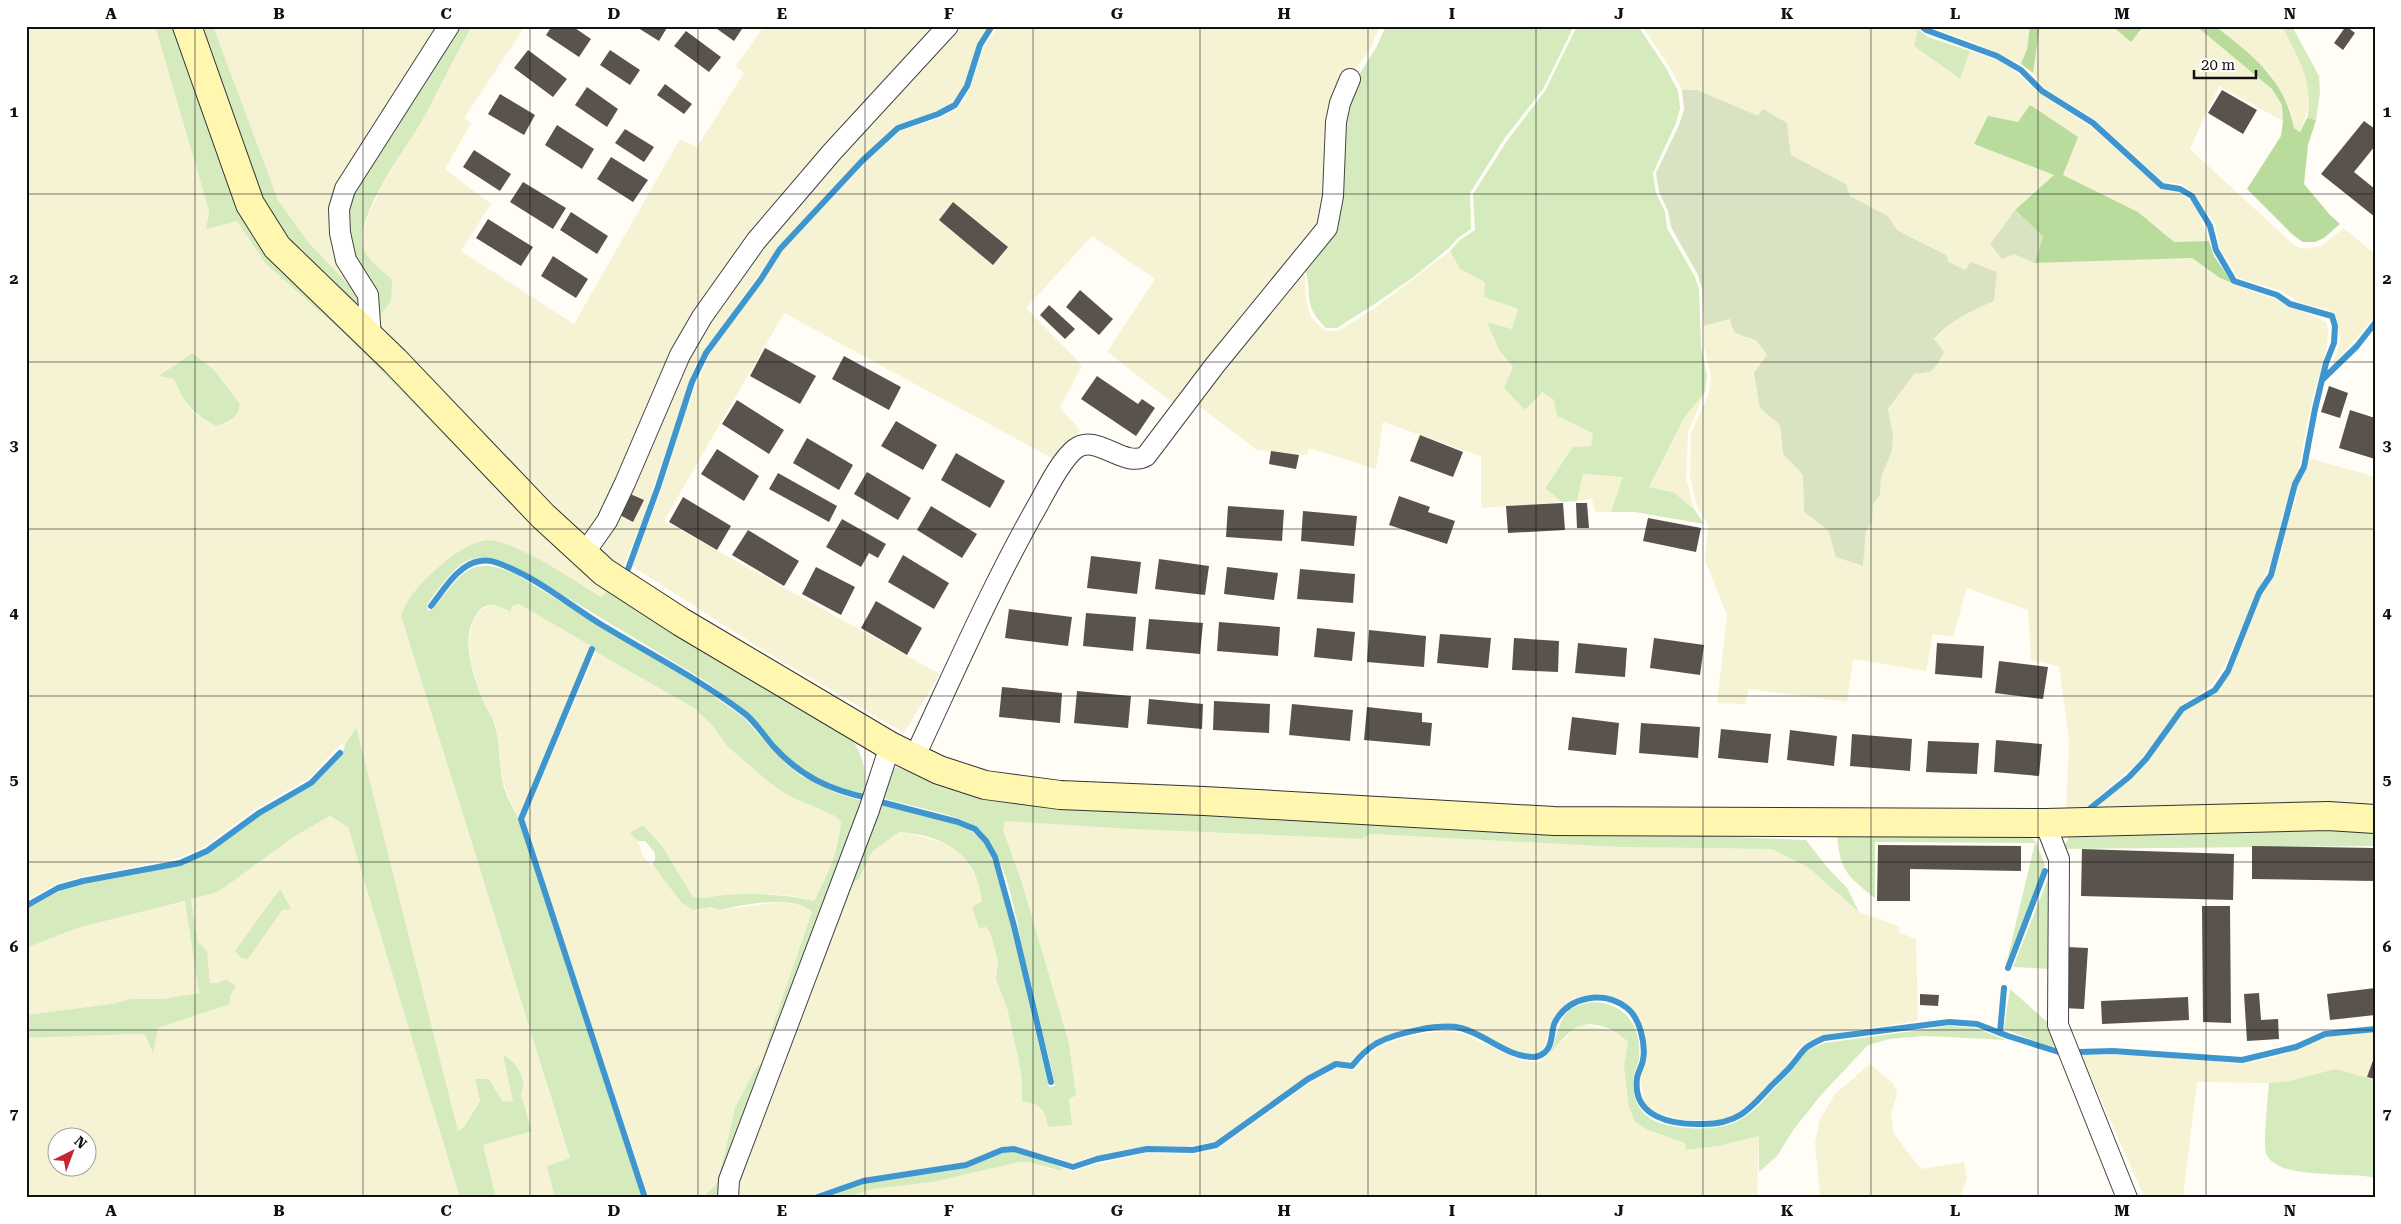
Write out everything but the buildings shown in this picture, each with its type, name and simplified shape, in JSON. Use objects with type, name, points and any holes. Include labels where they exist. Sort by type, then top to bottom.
[{"type":"main road","points":[[187,26],[250,204],[262,226],[277,247],[371,338],[543,516],[583,555],[604,572],[681,622],[890,746],[939,770],[985,785],[1060,795],[1554,820],[2045,823],[2328,816],[2375,819]]},
{"type":"street","points":[[371,338],[368,295],[346,260],[340,233],[339,209],[346,189],[448,26]]},
{"type":"street","points":[[583,555],[607,521],[626,483],[680,355],[702,317],[769,226],[832,152],[948,26]]},
{"type":"street","points":[[914,758],[1025,527],[1052,481],[1074,450],[1080,446],[1093,446],[1131,459],[1140,460],[1146,456],[1215,366],[1327,228],[1333,196],[1336,122],[1340,103],[1350,79]]},
{"type":"street","points":[[728,1198],[729,1180],[866,819],[890,746]]},
{"type":"street","points":[[2045,823],[2059,859],[2058,1025],[2127,1198]]},
{"type":"shaded area","points":[[26,26],[155,26],[209,211],[206,228],[237,221],[265,263],[346,335],[536,529],[606,592],[601,598],[519,549],[484,540],[449,558],[401,616],[570,1159],[547,1166],[555,1198],[496,1198],[482,1145],[532,1130],[521,1095],[524,1083],[520,1072],[515,1064],[504,1055],[513,1101],[503,1103],[494,1086],[475,1079],[480,1101],[464,1127],[458,1132],[355,728],[345,745],[341,744],[308,779],[257,808],[204,847],[179,858],[82,877],[57,884],[26,900]],"holes":[[[214,370],[240,404],[231,421],[216,426],[195,414],[187,405],[174,379],[160,376]]]},
{"type":"shaded area","points":[[213,26],[438,26],[400,84],[363,150],[362,299],[309,243],[278,200]]},
{"type":"shaded area","points":[[472,26],[525,26],[464,118],[471,123],[445,169],[491,204],[461,251],[574,324],[680,139],[697,147],[744,73],[736,66],[764,26],[941,26],[752,239],[622,482],[586,544],[376,321],[392,280],[369,258],[363,248],[363,235],[368,215],[383,184],[423,117]]},
{"type":"shaded area","points":[[954,26],[990,26],[975,50],[961,93],[944,109],[897,125],[833,187],[779,246],[696,363],[641,524],[622,569],[605,554],[602,547],[612,530],[687,352],[758,245]]},
{"type":"shaded area","points":[[998,26],[1380,26],[1371,48],[1349,78],[1323,221],[1177,406],[1107,352],[1155,279],[1092,236],[1026,308],[1082,365],[1060,408],[1080,430],[1057,461],[784,313],[664,521],[940,674],[904,733],[761,649],[632,566],[662,488],[685,412],[710,353],[727,327],[765,279],[783,250],[865,163],[902,130],[941,118],[956,109],[965,99],[984,47]]},
{"type":"shaded area","points":[[1642,26],[1916,26],[1918,29],[1914,46],[1959,79],[1970,51],[1997,60],[2010,66],[2032,88],[2094,129],[2161,189],[2179,193],[2191,201],[2198,211],[2209,241],[2174,242],[2138,212],[2062,175],[2018,122],[1974,144],[2054,175],[2015,210],[1990,243],[2034,263],[2192,258],[2220,278],[2275,299],[2326,322],[2328,331],[2327,346],[2309,414],[2299,467],[2282,517],[2274,555],[2225,665],[2212,684],[2203,692],[2182,704],[2152,746],[2135,765],[2080,813],[2066,813],[2069,739],[2059,666],[2031,660],[2028,610],[1967,588],[1953,637],[1933,634],[1926,671],[1853,659],[1847,702],[1749,689],[1745,704],[1717,703],[1727,615],[1705,560],[1708,524],[1697,507],[1690,477],[1691,433],[1709,393],[1711,376],[1704,346],[1704,326],[1730,319],[1738,336],[1758,341],[1768,355],[1760,408],[1780,425],[1783,454],[1803,475],[1804,512],[1828,530],[1837,557],[1863,565],[1866,531],[1872,523],[1873,504],[1880,495],[1881,477],[1892,451],[1893,435],[1888,409],[1914,374],[1930,372],[1934,339],[1958,317],[1974,309],[1965,270],[1949,262],[1946,255],[1897,230],[1888,216],[1850,196],[1846,184],[1791,155],[1787,123],[1763,110],[1759,117],[1697,90],[1682,90],[1669,66]]},
{"type":"shaded area","points":[[1927,26],[2030,26],[2027,49],[2021,64],[1975,43]]},
{"type":"shaded area","points":[[2040,26],[2112,26],[2112,28],[2139,35],[2144,26],[2196,26],[2272,89],[2282,105],[2283,121],[2219,86],[2190,149],[2295,246],[2304,249],[2321,246],[2344,228],[2375,254],[2375,316],[2332,367],[2340,342],[2337,318],[2332,311],[2301,303],[2282,291],[2238,278],[2220,248],[2215,224],[2195,194],[2182,184],[2163,182],[2095,120],[2043,87],[2033,73]]},
{"type":"shaded area","points":[[2215,26],[2282,26],[2298,57],[2309,90],[2310,103],[2300,132],[2294,128],[2291,111],[2269,72]]},
{"type":"shaded area","points":[[1450,251],[1460,269],[1485,282],[1484,297],[1518,309],[1512,329],[1488,322],[1499,350],[1513,367],[1541,392],[1554,400],[1593,433],[1591,446],[1573,447],[1545,488],[1562,502],[1481,508],[1481,456],[1383,422],[1376,469],[1309,448],[1307,455],[1257,450],[1193,402],[1301,270],[1305,276],[1306,301],[1311,317],[1325,331],[1338,331],[1375,308]]},
{"type":"shaded area","points":[[1705,392],[1688,432],[1686,478],[1694,509],[1673,492],[1649,487],[1684,418]]},
{"type":"shaded area","points":[[2309,458],[2375,477],[2375,804],[2096,808],[2147,760],[2186,708],[2217,691],[2224,681],[2262,594],[2273,576],[2282,551],[2289,517],[2296,501],[2298,484],[2306,469]]},
{"type":"shaded area","points":[[1583,474],[1624,477],[1611,512],[1595,512],[1592,499],[1577,501]]},
{"type":"shaded area","points":[[489,604],[495,604],[509,612],[512,606],[519,604],[594,647],[590,649],[518,818],[502,780],[498,739],[494,721],[484,705],[470,661],[469,640],[472,624],[477,614]]},
{"type":"shaded area","points":[[596,652],[694,708],[712,725],[728,747],[769,782],[787,795],[835,816],[841,822],[840,836],[826,879],[814,901],[793,896],[770,894],[723,895],[700,899],[693,897],[662,846],[643,825],[631,833],[638,841],[643,856],[693,910],[711,907],[719,910],[781,902],[807,907],[812,912],[769,1036],[762,1062],[755,1070],[748,1087],[740,1098],[732,1120],[716,1185],[701,1198],[649,1198],[523,820]]},
{"type":"shaded area","points":[[330,816],[348,827],[460,1198],[26,1198],[26,1038],[138,1034],[145,1035],[153,1052],[158,1028],[229,1004],[218,983],[210,983],[207,952],[198,942],[191,899],[214,893],[295,836]]},
{"type":"shaded area","points":[[1005,821],[1131,829],[1361,839],[1371,834],[1619,847],[1772,849],[1809,868],[1859,912],[1899,926],[1900,933],[1916,939],[1918,1021],[1823,1035],[1807,1042],[1796,1051],[1789,1064],[1761,1094],[1733,1117],[1720,1120],[1684,1120],[1653,1112],[1645,1103],[1640,1079],[1647,1059],[1645,1035],[1638,1018],[1630,1006],[1604,995],[1582,996],[1570,1001],[1558,1011],[1552,1020],[1544,1048],[1537,1054],[1522,1054],[1463,1025],[1447,1023],[1397,1032],[1376,1040],[1363,1049],[1350,1062],[1336,1061],[1307,1076],[1215,1142],[1187,1147],[1147,1146],[1096,1156],[1073,1163],[1014,1146],[1001,1147],[965,1162],[862,1178],[806,1198],[732,1198],[844,889],[863,873],[872,852],[899,832],[951,845],[963,855],[980,885],[982,903],[973,907],[990,932],[998,961],[996,979],[1007,1008],[1018,1057],[1022,1079],[1022,1101],[1035,1103],[1042,1108],[1046,1114],[1048,1127],[1076,1094],[1069,1043],[1022,883],[1003,830]]},
{"type":"shaded area","points":[[186,901],[199,993],[163,999],[131,999],[111,1004],[26,1015],[26,948],[77,928]]},
{"type":"shaded area","points":[[1583,1024],[1619,1033],[1628,1042],[1629,1107],[1648,1130],[1685,1143],[1686,1150],[1719,1146],[1759,1136],[1757,1198],[844,1198],[873,1189],[933,1182],[1019,1162],[1028,1162],[1054,1170],[1061,1171],[1063,1168],[1073,1171],[1147,1153],[1194,1154],[1217,1149],[1311,1082],[1337,1068],[1354,1070],[1379,1046],[1399,1039],[1426,1033],[1447,1031],[1461,1033],[1521,1061],[1539,1062],[1567,1037],[1573,1029]]},
{"type":"shaded area","points":[[2375,1032],[2375,1080],[2335,1069],[2289,1081],[2269,1083],[2197,1082],[2183,1198],[2145,1198],[2081,1055],[2157,1055],[2238,1064],[2285,1054],[2327,1037]]},
{"type":"shaded area","points":[[1870,1064],[1893,1083],[1897,1094],[1891,1115],[1894,1134],[1921,1169],[1964,1162],[1967,1179],[1959,1198],[1820,1198],[1815,1142],[1820,1119],[1835,1094]]},
{"type":"green space","points":[[155,26],[174,26],[224,165],[374,353],[530,515],[849,735],[858,749],[863,763],[865,778],[863,795],[827,784],[804,771],[787,757],[745,711],[707,682],[520,569],[502,562],[488,558],[476,558],[466,562],[457,568],[427,604],[428,611],[433,609],[460,577],[477,567],[488,566],[517,575],[704,689],[744,718],[785,763],[801,776],[836,793],[862,801],[724,1198],[701,1198],[716,1185],[735,1108],[755,1070],[762,1062],[769,1036],[812,912],[793,903],[781,902],[767,902],[719,910],[711,907],[693,910],[682,903],[652,864],[655,861],[655,853],[645,841],[638,841],[630,833],[643,825],[662,846],[693,897],[705,898],[724,895],[758,894],[780,895],[814,901],[832,863],[838,843],[841,822],[835,816],[787,795],[728,747],[712,725],[694,708],[596,652],[593,647],[519,604],[512,606],[510,612],[494,605],[487,606],[479,611],[469,632],[469,656],[485,706],[496,730],[503,785],[518,818],[642,1198],[555,1198],[547,1166],[570,1158],[401,616],[412,594],[449,558],[482,541],[494,541],[525,552],[601,597],[606,592],[536,529],[346,335],[265,263],[237,221],[206,229],[209,211]]},
{"type":"green space","points":[[199,26],[213,26],[278,200],[309,243],[362,299],[363,312],[300,259],[263,208]]},
{"type":"green space","points":[[455,26],[472,26],[424,117],[375,198],[363,232],[364,251],[392,280],[391,301],[376,321],[351,255],[347,204]]},
{"type":"green space","points":[[1386,26],[1574,26],[1543,89],[1504,139],[1470,193],[1471,229],[1411,279],[1373,305],[1337,328],[1326,328],[1313,312],[1310,305],[1307,275],[1304,266],[1326,240],[1338,142],[1355,81],[1376,48]]},
{"type":"green space","points":[[1577,26],[1638,26],[1666,68],[1678,91],[1680,108],[1676,123],[1653,173],[1656,193],[1665,212],[1667,228],[1695,277],[1699,289],[1701,346],[1707,376],[1705,392],[1684,418],[1649,487],[1673,492],[1694,509],[1704,524],[1635,512],[1611,512],[1623,477],[1583,474],[1577,501],[1562,502],[1545,488],[1573,447],[1591,446],[1593,433],[1557,416],[1554,400],[1542,392],[1525,410],[1504,388],[1513,367],[1499,350],[1487,322],[1512,329],[1518,309],[1484,297],[1485,282],[1460,269],[1450,251],[1460,240],[1475,230],[1473,194],[1507,141],[1545,91]]},
{"type":"green space","points":[[2030,26],[2040,26],[2033,73],[2021,64],[2027,49]]},
{"type":"green space","points":[[2112,26],[2144,26],[2131,42]]},
{"type":"green space","points":[[2196,26],[2215,26],[2254,58],[2275,82],[2283,95],[2294,128],[2300,132],[2307,118],[2316,120],[2308,145],[2304,184],[2340,224],[2324,238],[2315,242],[2303,242],[2293,235],[2247,189],[2281,136],[2283,121],[2282,105],[2272,89]]},
{"type":"green space","points":[[2282,26],[2292,26],[2319,76],[2320,92],[2316,120],[2307,118],[2309,94],[2307,82],[2299,59]]},
{"type":"green space","points":[[1918,29],[1928,37],[1970,51],[1960,79],[1914,46]]},
{"type":"green space","points":[[1682,90],[1697,90],[1758,116],[1763,109],[1787,123],[1791,155],[1846,184],[1850,196],[1888,216],[1897,230],[1946,255],[1949,262],[1965,270],[1971,262],[1997,272],[1994,301],[1961,317],[1940,332],[1934,339],[1944,352],[1937,365],[1930,372],[1914,374],[1888,409],[1893,435],[1892,451],[1881,477],[1880,495],[1873,504],[1872,523],[1866,531],[1863,566],[1836,557],[1828,530],[1804,512],[1803,475],[1783,454],[1780,425],[1760,408],[1754,373],[1767,355],[1757,341],[1736,333],[1730,319],[1704,326],[1702,289],[1698,275],[1671,227],[1668,211],[1659,192],[1656,173],[1679,125],[1684,109]]},
{"type":"green space","points":[[2030,105],[2078,137],[2063,175],[2138,212],[2174,242],[2209,241],[2214,256],[2232,283],[2220,278],[2192,258],[2034,263],[2043,237],[2015,210],[2054,175],[1974,144],[1988,116],[2018,122]]},
{"type":"green space","points":[[2015,210],[2043,237],[2034,263],[2014,254],[2002,259],[1990,244]]},
{"type":"green space","points":[[192,353],[214,370],[240,404],[237,413],[229,421],[216,426],[207,421],[194,412],[186,402],[174,379],[159,376]]},
{"type":"green space","points":[[356,727],[458,1131],[464,1127],[480,1101],[475,1079],[489,1079],[503,1102],[513,1101],[503,1054],[515,1064],[524,1083],[521,1095],[532,1131],[483,1145],[496,1198],[460,1198],[348,827],[330,816],[295,836],[225,887],[214,893],[191,899],[198,942],[207,951],[210,983],[218,983],[226,979],[236,986],[230,996],[230,1004],[158,1028],[153,1053],[145,1035],[138,1034],[26,1038],[26,1015],[111,1004],[131,999],[163,999],[199,993],[185,901],[77,928],[26,948],[26,909],[60,891],[84,884],[181,865],[208,854],[261,815],[313,785],[342,755],[345,745]]},
{"type":"green space","points":[[897,767],[1005,802],[1356,821],[1806,840],[1827,867],[1847,888],[1859,912],[1809,868],[1772,849],[1619,847],[1371,834],[1362,839],[1131,829],[1005,821],[1003,830],[1022,883],[1069,1043],[1076,1095],[1069,1100],[1072,1125],[1048,1127],[1046,1116],[1038,1106],[1022,1101],[1022,1079],[1018,1057],[1007,1008],[996,979],[998,961],[990,932],[986,927],[979,928],[972,907],[982,902],[979,885],[966,860],[956,850],[931,837],[899,832],[872,852],[859,879],[844,889],[875,804],[942,820],[974,833],[985,845],[1002,885],[1049,1087],[1055,1086],[1030,990],[1014,905],[1000,862],[991,844],[979,829],[971,824],[947,815],[878,797],[891,771]]},
{"type":"green space","points":[[2073,829],[2375,829],[2375,846],[2063,849]]},
{"type":"green space","points":[[2028,833],[2036,843],[2045,865],[2005,969],[2035,843],[1875,842],[1875,898],[1847,872],[1840,857],[1837,835]]},
{"type":"green space","points":[[2051,871],[2051,969],[2013,967]]},
{"type":"green space","points":[[280,889],[291,909],[282,910],[248,959],[241,958],[235,951]]},
{"type":"green space","points":[[2010,989],[2054,1028],[2059,1048],[2004,1029]]},
{"type":"green space","points":[[1593,1002],[1604,1003],[1614,1007],[1629,1018],[1638,1036],[1639,1046],[1639,1061],[1633,1077],[1637,1102],[1648,1117],[1676,1127],[1715,1128],[1736,1122],[1764,1101],[1806,1052],[1825,1043],[1949,1026],[1976,1028],[2006,1040],[1926,1036],[1889,1039],[1868,1045],[1821,1095],[1794,1129],[1777,1156],[1759,1172],[1759,1136],[1719,1146],[1686,1150],[1685,1143],[1648,1130],[1635,1122],[1629,1107],[1624,1066],[1628,1042],[1617,1033],[1596,1025],[1581,1025],[1569,1032],[1550,1053],[1566,1013],[1572,1008]]},
{"type":"green space","points":[[2335,1069],[2375,1080],[2375,1178],[2315,1173],[2283,1168],[2272,1162],[2266,1153],[2265,1130],[2269,1083],[2289,1081]]},
{"type":"green space","points":[[1014,1150],[1063,1168],[1061,1171],[1028,1162],[1019,1162],[933,1182],[873,1189],[844,1198],[827,1198],[864,1182],[969,1167],[1004,1152]]},
{"type":"waterway","points":[[628,569],[658,487],[692,382],[706,353],[761,279],[780,249],[862,161],[898,128],[938,114],[955,105],[967,86],[980,45],[992,26]]},
{"type":"waterway","points":[[1921,26],[1926,30],[1997,56],[2021,70],[2042,91],[2093,123],[2162,186],[2180,189],[2192,196],[2210,226],[2216,250],[2234,281],[2277,295],[2290,304],[2332,316],[2335,326],[2334,343],[2326,363],[2304,467],[2295,484],[2271,575],[2259,593],[2228,671],[2215,690],[2182,709],[2146,759],[2129,777],[2088,810]]},
{"type":"waterway","points":[[2323,379],[2357,346],[2375,323]]},
{"type":"waterway","points":[[431,606],[452,579],[472,563],[482,561],[496,562],[512,569],[539,583],[602,625],[727,701],[748,716],[774,747],[805,774],[841,791],[868,798]]},
{"type":"waterway","points":[[592,649],[521,819],[645,1198]]},
{"type":"waterway","points":[[26,906],[58,888],[83,881],[180,863],[207,851],[259,813],[311,783],[340,753]]},
{"type":"waterway","points":[[877,801],[958,822],[975,829],[986,841],[995,857],[1014,926],[1051,1082]]},
{"type":"waterway","points":[[2008,968],[2045,871]]},
{"type":"waterway","points":[[2000,1033],[2004,988]]},
{"type":"waterway","points":[[815,1198],[863,1181],[966,1165],[1002,1150],[1014,1149],[1073,1167],[1097,1159],[1147,1149],[1193,1150],[1216,1145],[1308,1079],[1336,1064],[1352,1066],[1360,1056],[1385,1039],[1430,1028],[1461,1028],[1479,1035],[1505,1050],[1524,1056],[1536,1057],[1544,1053],[1549,1047],[1555,1022],[1561,1013],[1569,1006],[1588,998],[1608,999],[1618,1002],[1632,1012],[1639,1025],[1644,1047],[1643,1060],[1637,1078],[1637,1092],[1641,1102],[1657,1116],[1679,1123],[1715,1123],[1742,1114],[1786,1071],[1804,1049],[1824,1038],[1949,1022],[1977,1024],[2062,1053]]},
{"type":"waterway","points":[[2079,1052],[2113,1051],[2242,1060],[2296,1047],[2325,1034],[2375,1029]]}]
